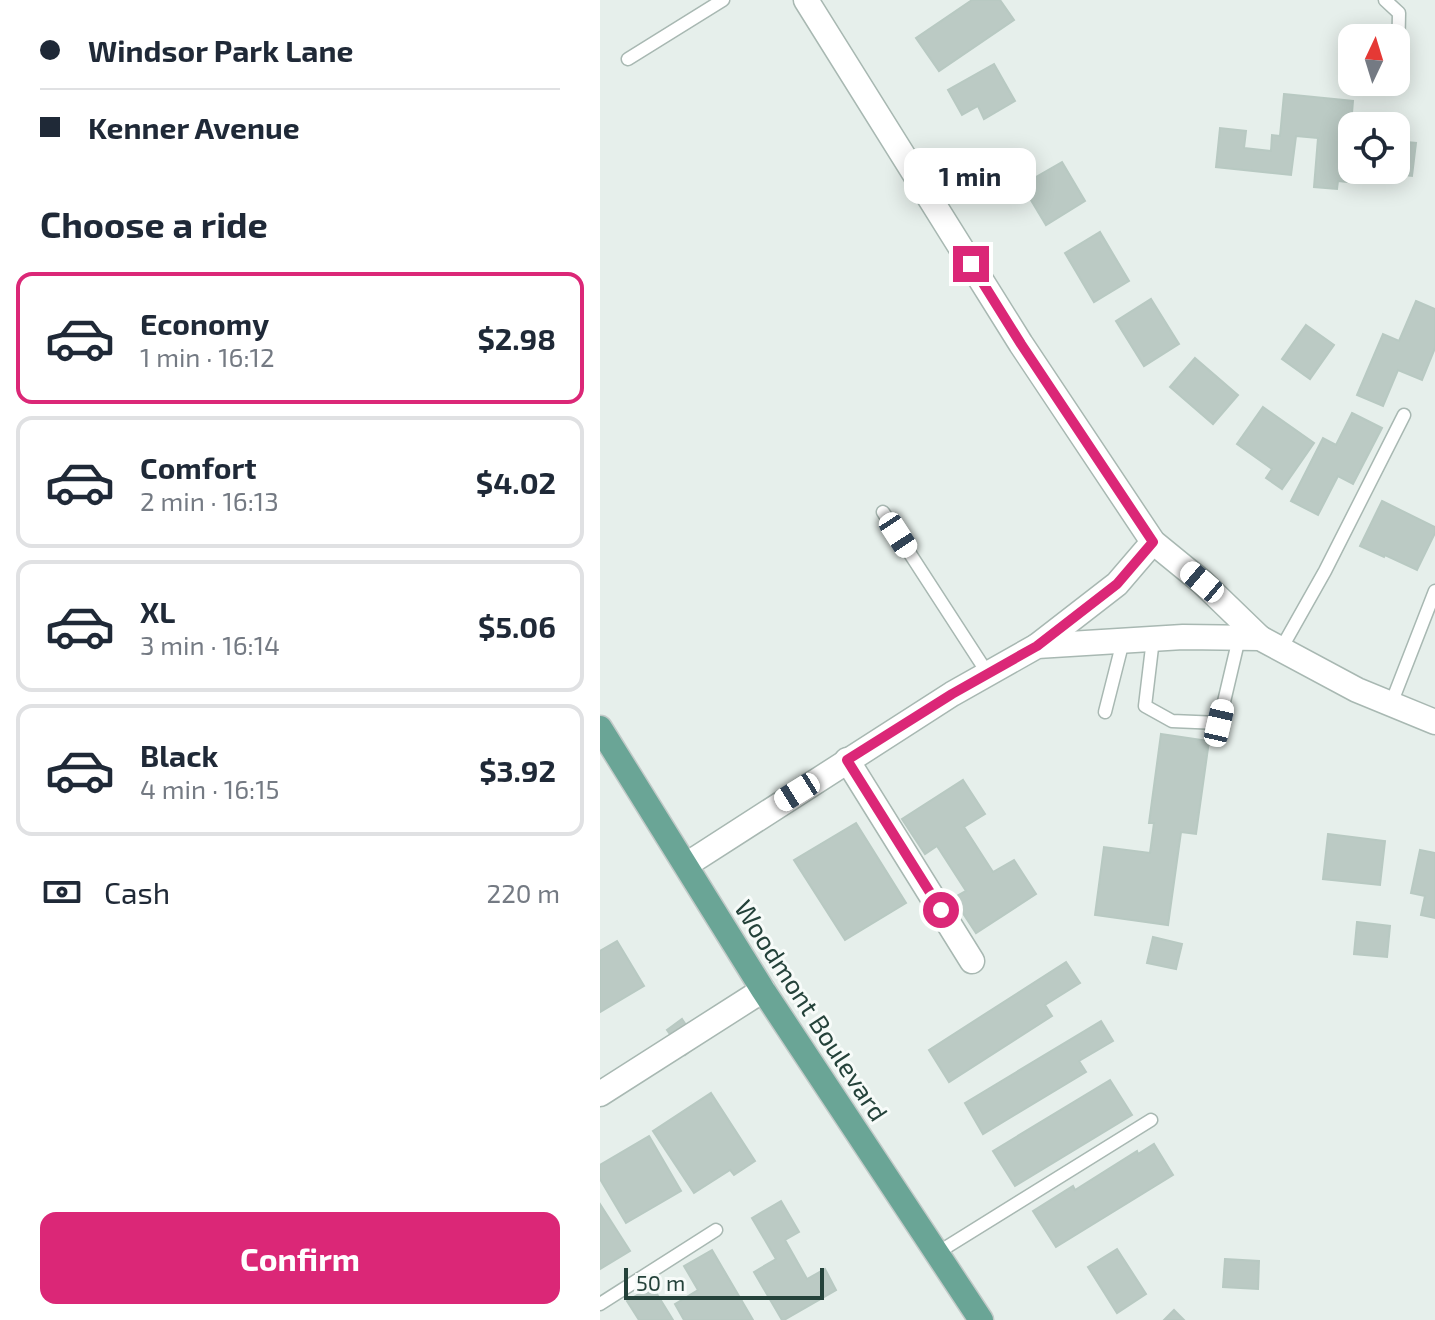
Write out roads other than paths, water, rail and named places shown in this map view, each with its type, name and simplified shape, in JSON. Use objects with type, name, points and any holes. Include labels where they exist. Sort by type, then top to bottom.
[{"type":"main road","name":"Woodmont Boulevard","points":[[600,728],[763,990],[981,1320]]},
{"type":"street","points":[[806,0],[1021,344],[1153,542],[1202,582],[1260,642],[1357,690],[1435,722]]},
{"type":"street","points":[[686,865],[952,694],[1037,646],[1117,584],[1153,542]]},
{"type":"street","points":[[1037,646],[1183,637],[1260,642]]},
{"type":"street","points":[[847,760],[972,961]]},
{"type":"street","points":[[600,1094],[763,990]]},
{"type":"lane","points":[[628,59],[723,0]]},
{"type":"lane","points":[[1385,0],[1399,13],[1399,24]]},
{"type":"lane","points":[[1153,639],[1145,706],[1172,721],[1219,723],[1260,642],[1325,571],[1404,415]]},
{"type":"lane","points":[[883,512],[988,674]]},
{"type":"lane","points":[[1391,704],[1435,591]]},
{"type":"lane","points":[[1105,712],[1123,641]]},
{"type":"lane","points":[[937,1253],[1151,1120]]},
{"type":"lane","points":[[600,1304],[716,1230]]}]
